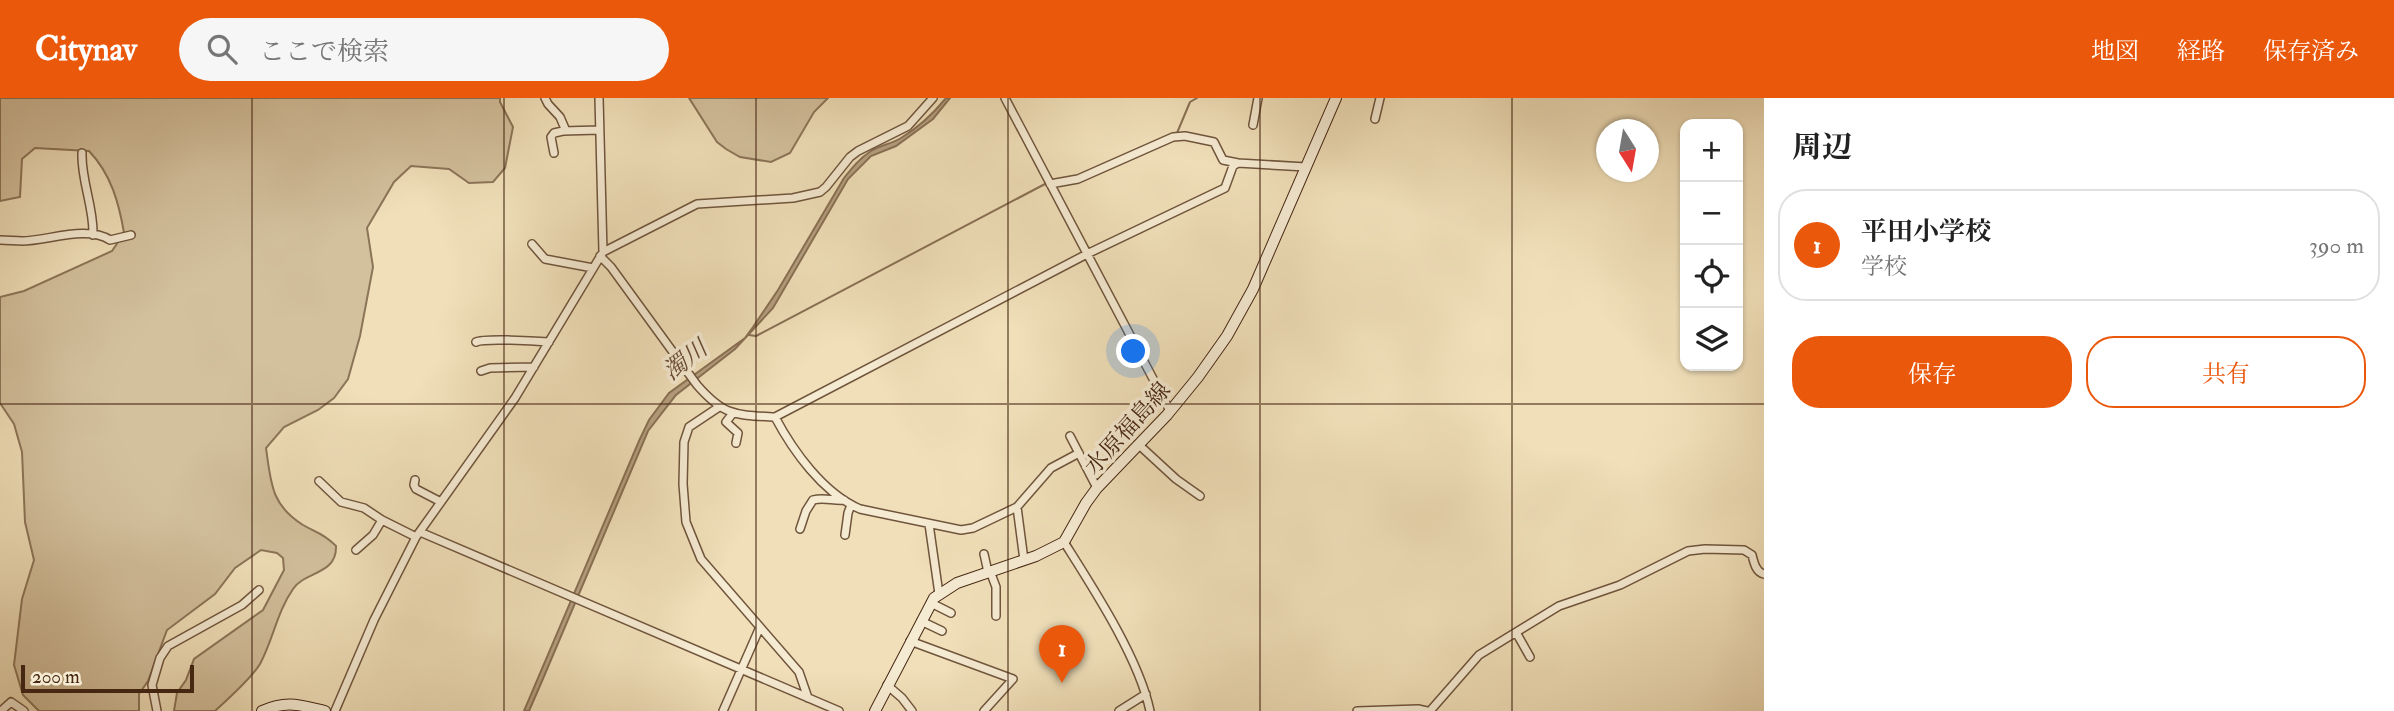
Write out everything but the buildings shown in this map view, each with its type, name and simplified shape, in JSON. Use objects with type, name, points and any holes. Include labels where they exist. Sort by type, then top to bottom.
[{"type":"main road","name":"水原福島線","points":[[1064,542],[1097,488],[1170,411],[1227,335],[1252,289],[1336,98]]},
{"type":"main road","points":[[875,711],[921,621],[939,594],[957,583],[1051,550],[1064,542]]},
{"type":"main road","points":[[262,711],[290,703],[325,711]]},
{"type":"street","points":[[545,98],[560,117],[566,131]]},
{"type":"street","points":[[599,98],[602,254],[697,385],[719,407],[733,412],[775,417],[1087,254],[1225,188],[1233,166],[1238,163]]},
{"type":"street","points":[[335,711],[374,620],[418,535],[515,398],[602,254],[697,204],[793,198],[820,192],[858,150],[908,126],[933,98]]},
{"type":"street","points":[[1004,98],[1170,411]]},
{"type":"street","points":[[1253,125],[1258,98]]},
{"type":"street","points":[[1375,119],[1380,98]]},
{"type":"street","points":[[554,153],[552,136],[556,133],[599,130]]},
{"type":"street","points":[[1050,184],[1078,179],[1181,136],[1214,142],[1223,160],[1306,167]]},
{"type":"street","points":[[82,153],[82,170],[93,234]]},
{"type":"street","points":[[0,240],[22,241],[59,235],[93,234],[110,240],[131,235]]},
{"type":"street","points":[[531,244],[545,259],[593,268]]},
{"type":"street","points":[[476,342],[484,339],[549,342]]},
{"type":"street","points":[[481,372],[489,369],[534,367]]},
{"type":"street","points":[[719,407],[687,431],[683,459],[684,511],[701,559],[801,675],[808,698]]},
{"type":"street","points":[[733,412],[726,422],[738,433],[737,443]]},
{"type":"street","points":[[775,417],[801,461],[848,502],[860,509],[968,530],[1017,507],[1051,468],[1079,453]]},
{"type":"street","points":[[1070,436],[1097,488]]},
{"type":"street","points":[[1138,444],[1176,479],[1200,496]]},
{"type":"street","points":[[415,480],[416,489],[442,502]]},
{"type":"street","points":[[319,481],[341,502],[364,508],[382,520],[839,711]]},
{"type":"street","points":[[800,529],[813,500],[822,498],[848,502]]},
{"type":"street","points":[[845,535],[848,502]]},
{"type":"street","points":[[1017,507],[1024,560]]},
{"type":"street","points":[[356,550],[369,539],[382,520]]},
{"type":"street","points":[[929,524],[939,594]]},
{"type":"street","points":[[1064,542],[1096,592],[1132,660],[1150,711]]},
{"type":"street","points":[[1357,711],[1428,711],[1479,655],[1559,606],[1620,584],[1688,551],[1705,548],[1744,550],[1752,555],[1760,573],[1764,574]]},
{"type":"street","points":[[984,554],[996,587],[996,616]]},
{"type":"street","points":[[157,711],[152,685],[160,658],[168,646],[233,611],[259,590]]},
{"type":"street","points":[[931,603],[950,614]]},
{"type":"street","points":[[921,621],[942,631]]},
{"type":"street","points":[[723,711],[760,627]]},
{"type":"street","points":[[1517,634],[1530,657]]},
{"type":"street","points":[[910,642],[1013,679],[984,711]]},
{"type":"street","points":[[887,685],[912,711]]},
{"type":"street","points":[[1119,711],[1146,694]]},
{"type":"street","points":[[1,711],[12,702],[24,711]]},
{"type":"shaded area","points":[[0,98],[500,98],[513,127],[505,168],[493,182],[469,183],[449,169],[411,166],[394,182],[367,228],[373,267],[360,336],[348,379],[334,398],[318,410],[284,427],[266,448],[271,482],[284,509],[336,546],[335,555],[326,568],[298,583],[293,589],[260,664],[215,711],[174,711],[177,693],[186,680],[194,659],[263,610],[284,570],[283,558],[277,553],[261,550],[235,568],[215,594],[167,630],[148,681],[139,694],[139,711],[39,711],[23,695],[14,665],[22,599],[34,560],[25,522],[22,452],[14,424],[0,403],[0,297],[24,291],[112,251],[124,233],[113,189],[103,169],[89,151],[35,148],[22,159],[20,197],[0,201]]},
{"type":"shaded area","points":[[689,98],[828,98],[814,112],[790,153],[771,162],[740,157],[717,142]]},
{"type":"shaded area","name":"濁川","points":[[946,98],[950,98],[933,119],[896,146],[871,156],[848,179],[773,308],[735,349],[676,395],[648,431],[529,711],[524,711],[649,420],[669,393],[745,338],[778,290],[844,178],[856,163],[871,151],[914,129]]},
{"type":"waterway","points":[[1177,133],[1190,102],[1197,98]]},
{"type":"waterway","points":[[749,335],[756,336],[1045,184]]},
{"type":"place","name":"平田小学校","points":[[1062,683]]}]
